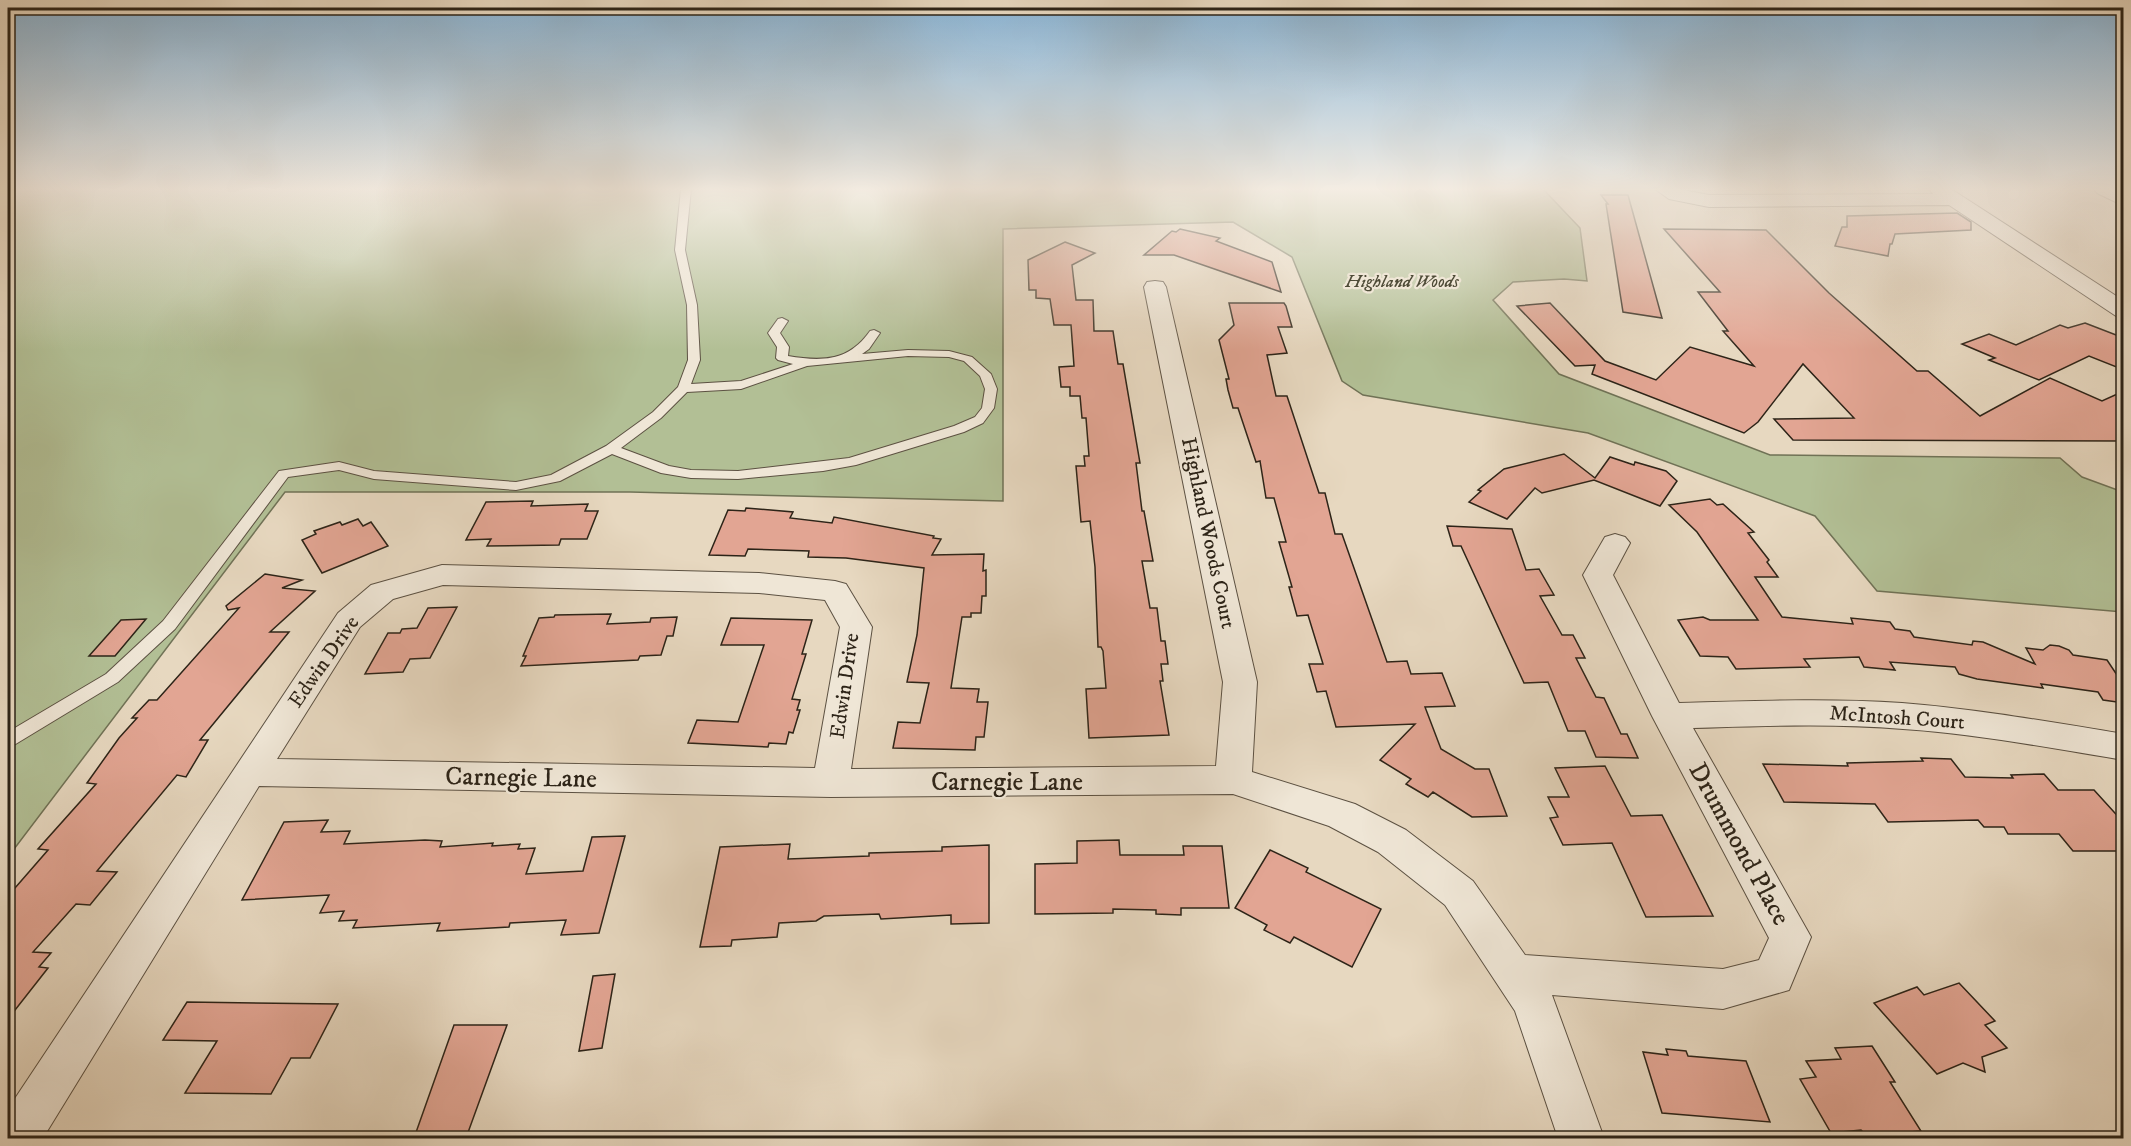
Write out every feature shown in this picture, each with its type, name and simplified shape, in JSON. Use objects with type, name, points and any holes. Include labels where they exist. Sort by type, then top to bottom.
[{"type":"street","points":[[2019,242],[2124,311]]},
{"type":"street","name":"Highland Woods Court","points":[[1155,287],[1240,682],[1233,780]]},
{"type":"street","name":"Drummond Place","points":[[1512,973],[1723,989],[1774,976],[1790,937],[1669,716],[1598,575],[1615,543]]},
{"type":"street","name":"Edwin Drive","points":[[16,1138],[249,772],[349,620],[382,592],[442,575],[759,583],[835,591],[856,627],[831,783]]},
{"type":"street","name":"McIntosh Court","points":[[1669,716],[1807,712],[1903,716],[2004,727],[2124,747]]},
{"type":"street","name":"Carnegie Lane","points":[[249,772],[831,783],[1233,780],[1342,815],[1392,841],[1459,893],[1533,1002],[1581,1138]]},
{"type":"lane","points":[[8,740],[112,678],[169,625],[284,474],[339,466],[374,475],[516,486],[555,478],[611,449],[657,415],[684,388],[694,360],[692,305],[680,250],[681,242]]},
{"type":"lane","points":[[783,321],[774,333],[783,347],[782,358],[808,363]]},
{"type":"lane","points":[[847,360],[865,347],[874,333]]},
{"type":"lane","points":[[611,449],[656,467],[691,474],[738,475],[823,467],[851,462],[959,429],[979,420],[988,408],[991,389],[985,374],[968,359],[949,354],[908,352],[808,363],[734,387],[684,388]]},
{"type":"green space","points":[[8,242],[1003,242],[1003,501],[630,492],[285,492],[8,857]]},
{"type":"green space","name":"Highland Woods","points":[[1268,242],[1582,242],[1587,281],[1564,279],[1513,282],[1493,300],[1559,374],[1770,455],[2060,458],[2082,477],[2123,492],[2123,612],[1877,591],[1815,516],[1588,433],[1363,395],[1342,381],[1292,257]]},
{"type":"building","points":[[1064,242],[1095,253],[1072,265],[1076,300],[1093,300],[1094,331],[1113,331],[1118,364],[1123,364],[1140,463],[1136,463],[1142,511],[1144,511],[1153,561],[1142,561],[1150,608],[1157,608],[1161,641],[1165,641],[1168,664],[1161,664],[1163,681],[1160,681],[1169,735],[1089,738],[1086,689],[1106,688],[1103,651],[1101,647],[1098,647],[1095,567],[1090,521],[1081,522],[1076,466],[1085,466],[1084,456],[1089,456],[1086,418],[1082,418],[1080,396],[1070,396],[1070,387],[1061,387],[1059,367],[1074,366],[1071,325],[1054,325],[1050,299],[1036,298],[1036,290],[1029,290],[1028,260]]},
{"type":"building","points":[[1159,242],[1220,242],[1272,262],[1281,292],[1174,255],[1144,255]]},
{"type":"building","points":[[1612,242],[1641,242],[1662,318],[1623,312]]},
{"type":"building","points":[[1676,242],[1778,242],[1829,293],[1917,371],[1928,371],[1980,416],[2050,378],[2102,401],[2124,391],[2124,441],[1793,440],[1774,419],[1854,418],[1803,364],[1758,422],[1744,433],[1592,374],[1595,365],[1575,366],[1517,306],[1550,303],[1605,361],[1656,380],[1690,347],[1754,366],[1723,331],[1728,331],[1698,292],[1720,292]]},
{"type":"building","points":[[1836,242],[1892,242],[1890,244],[1888,256],[1835,246]]},
{"type":"building","points":[[1229,303],[1284,303],[1286,306],[1292,327],[1278,327],[1287,353],[1267,355],[1276,396],[1287,396],[1319,493],[1325,493],[1335,534],[1342,534],[1387,662],[1407,661],[1411,674],[1442,673],[1455,706],[1425,707],[1441,749],[1475,769],[1489,769],[1507,816],[1472,817],[1433,792],[1428,797],[1406,784],[1411,779],[1380,760],[1415,724],[1336,727],[1326,691],[1317,692],[1309,664],[1323,664],[1308,615],[1297,616],[1289,587],[1292,587],[1279,542],[1286,542],[1274,498],[1266,498],[1260,461],[1256,462],[1238,408],[1233,408],[1228,390],[1226,379],[1229,379],[1219,340],[1234,325]]},
{"type":"building","points":[[2085,323],[2124,338],[2124,370],[2089,356],[2039,380],[1989,360],[1995,358],[1962,344],[1989,334],[2016,345],[2060,325],[2068,328]]},
{"type":"building","points":[[1564,454],[1595,478],[1610,457],[1634,465],[1635,462],[1666,471],[1677,481],[1660,506],[1594,480],[1542,493],[1535,488],[1507,519],[1469,502],[1481,491],[1478,490],[1504,469]]},
{"type":"building","points":[[1710,499],[1717,505],[1723,504],[1754,532],[1748,533],[1769,560],[1767,562],[1778,577],[1755,577],[1782,617],[1853,624],[1851,618],[1890,622],[1895,629],[1910,631],[1914,637],[1972,645],[1973,641],[1983,642],[2035,664],[2026,648],[2043,650],[2050,645],[2059,646],[2069,650],[2073,655],[2107,660],[2119,678],[2124,679],[2124,703],[2103,700],[2098,692],[2041,684],[2043,688],[1977,679],[1959,674],[1955,667],[1890,662],[1895,670],[1864,667],[1859,657],[1804,659],[1810,667],[1736,669],[1728,657],[1700,656],[1678,620],[1703,617],[1710,620],[1758,620],[1697,532],[1669,505]]},
{"type":"building","points":[[533,501],[531,506],[588,504],[585,511],[598,511],[587,539],[561,539],[559,545],[487,546],[491,539],[466,540],[486,502]]},
{"type":"building","points":[[746,508],[793,512],[790,518],[832,523],[834,517],[934,536],[933,538],[941,539],[932,555],[984,554],[983,571],[986,570],[986,596],[982,596],[981,613],[971,613],[971,617],[962,617],[951,688],[979,689],[977,702],[988,702],[984,737],[976,737],[975,750],[893,748],[898,722],[920,723],[929,683],[907,682],[917,635],[924,568],[846,558],[808,557],[809,551],[748,549],[745,556],[709,555],[728,510],[745,511]]},
{"type":"building","points":[[358,519],[363,526],[371,522],[388,546],[322,573],[302,540],[316,534],[314,531],[340,522],[342,525]]},
{"type":"building","points":[[1447,526],[1512,529],[1526,570],[1539,569],[1554,595],[1540,596],[1562,635],[1573,635],[1585,658],[1576,658],[1596,697],[1604,698],[1621,734],[1627,734],[1638,758],[1596,757],[1585,731],[1568,731],[1548,682],[1524,683],[1461,546],[1453,546]]},
{"type":"building","points":[[265,574],[302,580],[282,588],[315,591],[270,632],[289,632],[200,740],[208,740],[186,777],[177,775],[97,871],[117,872],[90,905],[76,904],[33,952],[51,953],[39,967],[48,968],[8,1019],[8,896],[48,850],[38,849],[96,784],[87,783],[119,738],[137,718],[132,718],[149,700],[157,700],[239,608],[228,610],[226,606]]},
{"type":"building","points":[[457,607],[430,658],[410,659],[403,672],[365,674],[388,633],[400,633],[402,629],[417,628],[428,608]]},
{"type":"building","points":[[611,614],[607,624],[650,622],[651,618],[677,617],[673,636],[667,636],[661,655],[640,656],[638,660],[521,666],[539,618],[555,615]]},
{"type":"building","points":[[731,618],[812,620],[802,654],[806,654],[792,699],[800,700],[797,710],[800,710],[793,733],[789,732],[786,744],[769,743],[768,747],[688,743],[697,720],[738,722],[764,645],[721,645]]},
{"type":"building","points":[[146,619],[115,656],[89,656],[121,620]]},
{"type":"building","points":[[1921,758],[1951,759],[1965,777],[2013,778],[2011,775],[2044,774],[2058,790],[2094,790],[2124,823],[2124,851],[2073,851],[2059,834],[2008,834],[2004,827],[1984,827],[1978,820],[1888,822],[1875,804],[1784,802],[1763,764],[1848,766],[1847,763],[1923,761]]},
{"type":"building","points":[[1605,766],[1631,816],[1662,815],[1713,916],[1646,917],[1612,843],[1563,845],[1550,818],[1558,817],[1548,797],[1569,797],[1555,768]]},
{"type":"building","points":[[328,820],[321,832],[350,831],[344,844],[425,840],[442,841],[440,847],[493,843],[492,846],[520,844],[518,849],[535,848],[526,874],[583,871],[592,837],[625,836],[599,933],[561,935],[566,920],[510,923],[509,927],[437,931],[440,923],[353,928],[357,920],[339,921],[344,911],[320,913],[329,895],[242,900],[284,822]]},
{"type":"building","points":[[1119,840],[1120,855],[1184,855],[1183,846],[1222,846],[1229,908],[1181,908],[1181,915],[1156,914],[1156,910],[1113,909],[1113,913],[1035,914],[1035,864],[1077,863],[1077,841]]},
{"type":"building","points":[[790,844],[788,859],[942,851],[942,847],[989,845],[989,923],[951,924],[951,915],[881,919],[879,914],[824,916],[816,921],[779,923],[777,937],[732,940],[731,946],[700,947],[720,847]]},
{"type":"building","points":[[1270,850],[1308,868],[1306,872],[1381,909],[1352,967],[1294,937],[1290,943],[1264,930],[1267,925],[1235,908]]},
{"type":"building","points":[[615,974],[602,1048],[579,1051],[593,976]]},
{"type":"building","points":[[1959,983],[1995,1021],[1985,1025],[2007,1048],[1982,1057],[1985,1072],[1963,1063],[1937,1074],[1874,1003],[1917,987],[1924,995]]},
{"type":"building","points":[[187,1002],[338,1004],[310,1058],[291,1058],[271,1094],[185,1093],[217,1041],[163,1040]]},
{"type":"building","points":[[454,1025],[507,1025],[466,1138],[414,1138]]},
{"type":"building","points":[[1872,1046],[1895,1082],[1890,1082],[1921,1131],[1888,1134],[1888,1138],[1869,1138],[1861,1130],[1831,1133],[1800,1079],[1816,1077],[1806,1061],[1841,1059],[1835,1048]]},
{"type":"building","points":[[1666,1049],[1686,1051],[1688,1056],[1746,1061],[1770,1122],[1662,1113],[1643,1052],[1668,1055]]}]
